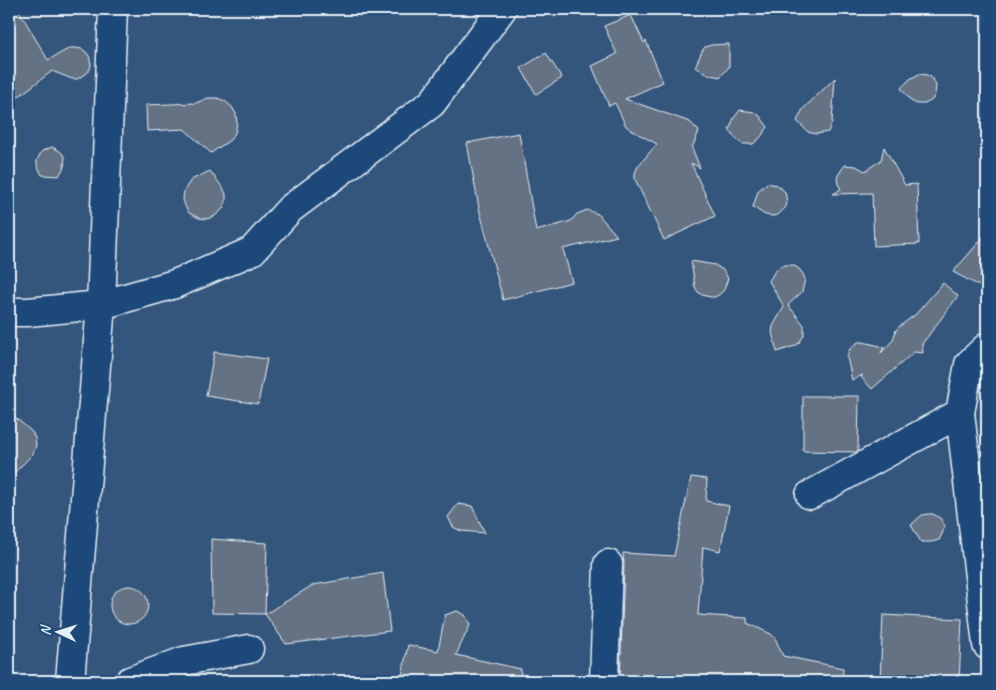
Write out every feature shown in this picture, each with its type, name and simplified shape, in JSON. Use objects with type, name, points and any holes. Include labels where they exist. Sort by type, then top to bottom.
[{"type":"street","points":[[70,681],[101,305],[113,9]]},
{"type":"street","points":[[9,312],[101,305],[175,284],[252,251],[290,209],[432,103],[502,9]]},
{"type":"street","points":[[987,347],[969,364],[960,412],[987,645]]},
{"type":"street","points":[[810,496],[960,412]]},
{"type":"street","points":[[604,681],[608,564]]},
{"type":"street","points":[[130,681],[184,662],[249,650]]},
{"type":"building","points":[[9,9],[18,9],[48,60],[70,48],[82,49],[89,56],[90,69],[86,74],[77,79],[72,79],[52,71],[9,104]]},
{"type":"building","points":[[631,15],[644,43],[646,41],[663,82],[625,99],[690,122],[699,131],[692,148],[700,168],[691,163],[715,216],[664,240],[635,179],[638,166],[657,144],[626,126],[615,103],[609,106],[592,66],[617,54],[604,26]]},
{"type":"building","points":[[729,44],[729,67],[720,77],[710,75],[695,67],[705,47]]},
{"type":"building","points":[[546,53],[562,78],[536,94],[521,68]]},
{"type":"building","points":[[919,74],[931,77],[936,86],[933,99],[924,104],[917,104],[911,101],[901,88],[910,79]]},
{"type":"building","points":[[835,78],[832,122],[828,132],[816,134],[808,132],[797,121],[803,109]]},
{"type":"building","points":[[208,98],[217,98],[225,101],[232,107],[236,114],[237,123],[235,133],[230,140],[211,153],[184,129],[147,131],[146,105],[196,103]]},
{"type":"building","points":[[740,110],[754,112],[759,115],[768,127],[753,144],[742,144],[729,130]]},
{"type":"building","points":[[519,133],[536,231],[571,221],[577,214],[587,210],[598,214],[617,236],[563,249],[572,282],[503,300],[479,208],[467,143]]},
{"type":"building","points":[[52,147],[65,157],[64,167],[59,176],[42,175],[37,165],[37,160],[42,151]]},
{"type":"building","points":[[884,147],[905,185],[917,184],[919,244],[874,246],[872,193],[833,194],[841,189],[837,179],[845,165],[856,166],[865,171],[881,160]]},
{"type":"building","points":[[210,171],[223,188],[226,200],[224,207],[213,217],[199,218],[189,213],[185,206],[183,199],[184,191],[191,180]]},
{"type":"building","points":[[767,183],[777,185],[785,192],[786,207],[778,215],[765,215],[753,207],[758,191]]},
{"type":"building","points":[[987,233],[987,290],[953,272]]},
{"type":"building","points":[[691,261],[715,265],[723,270],[728,278],[724,290],[720,294],[710,297],[698,292],[695,287]]},
{"type":"building","points":[[785,265],[793,265],[799,269],[805,279],[802,292],[788,305],[804,325],[804,335],[795,346],[777,352],[772,332],[773,326],[784,307],[769,281],[775,271]]},
{"type":"building","points":[[943,283],[958,296],[922,344],[923,353],[914,352],[872,389],[861,377],[863,375],[852,380],[847,357],[849,350],[858,342],[863,342],[884,347],[881,353],[893,340],[896,330],[916,314]]},
{"type":"building","points":[[214,352],[267,359],[258,404],[206,396]]},
{"type":"building","points":[[803,396],[859,396],[857,452],[803,451]]},
{"type":"building","points":[[9,412],[32,432],[36,445],[33,454],[9,478]]},
{"type":"building","points":[[691,477],[707,479],[706,501],[729,506],[720,551],[703,547],[698,615],[747,618],[747,623],[771,634],[775,638],[783,656],[843,668],[842,681],[620,681],[623,553],[674,556]]},
{"type":"building","points":[[458,504],[472,506],[485,533],[461,531],[453,527],[448,517]]},
{"type":"building","points":[[933,514],[940,518],[945,526],[939,540],[921,542],[911,525],[922,515]]},
{"type":"building","points":[[211,539],[267,543],[265,614],[212,613]]},
{"type":"building","points":[[383,573],[390,631],[286,644],[265,614],[313,585]]},
{"type":"building","points":[[129,586],[143,591],[148,605],[143,619],[129,624],[115,619],[110,605],[115,591]]},
{"type":"building","points":[[457,611],[465,615],[470,625],[456,655],[521,669],[520,681],[401,681],[408,645],[438,651],[445,615]]},
{"type":"building","points":[[883,615],[962,619],[959,681],[880,681]]}]
